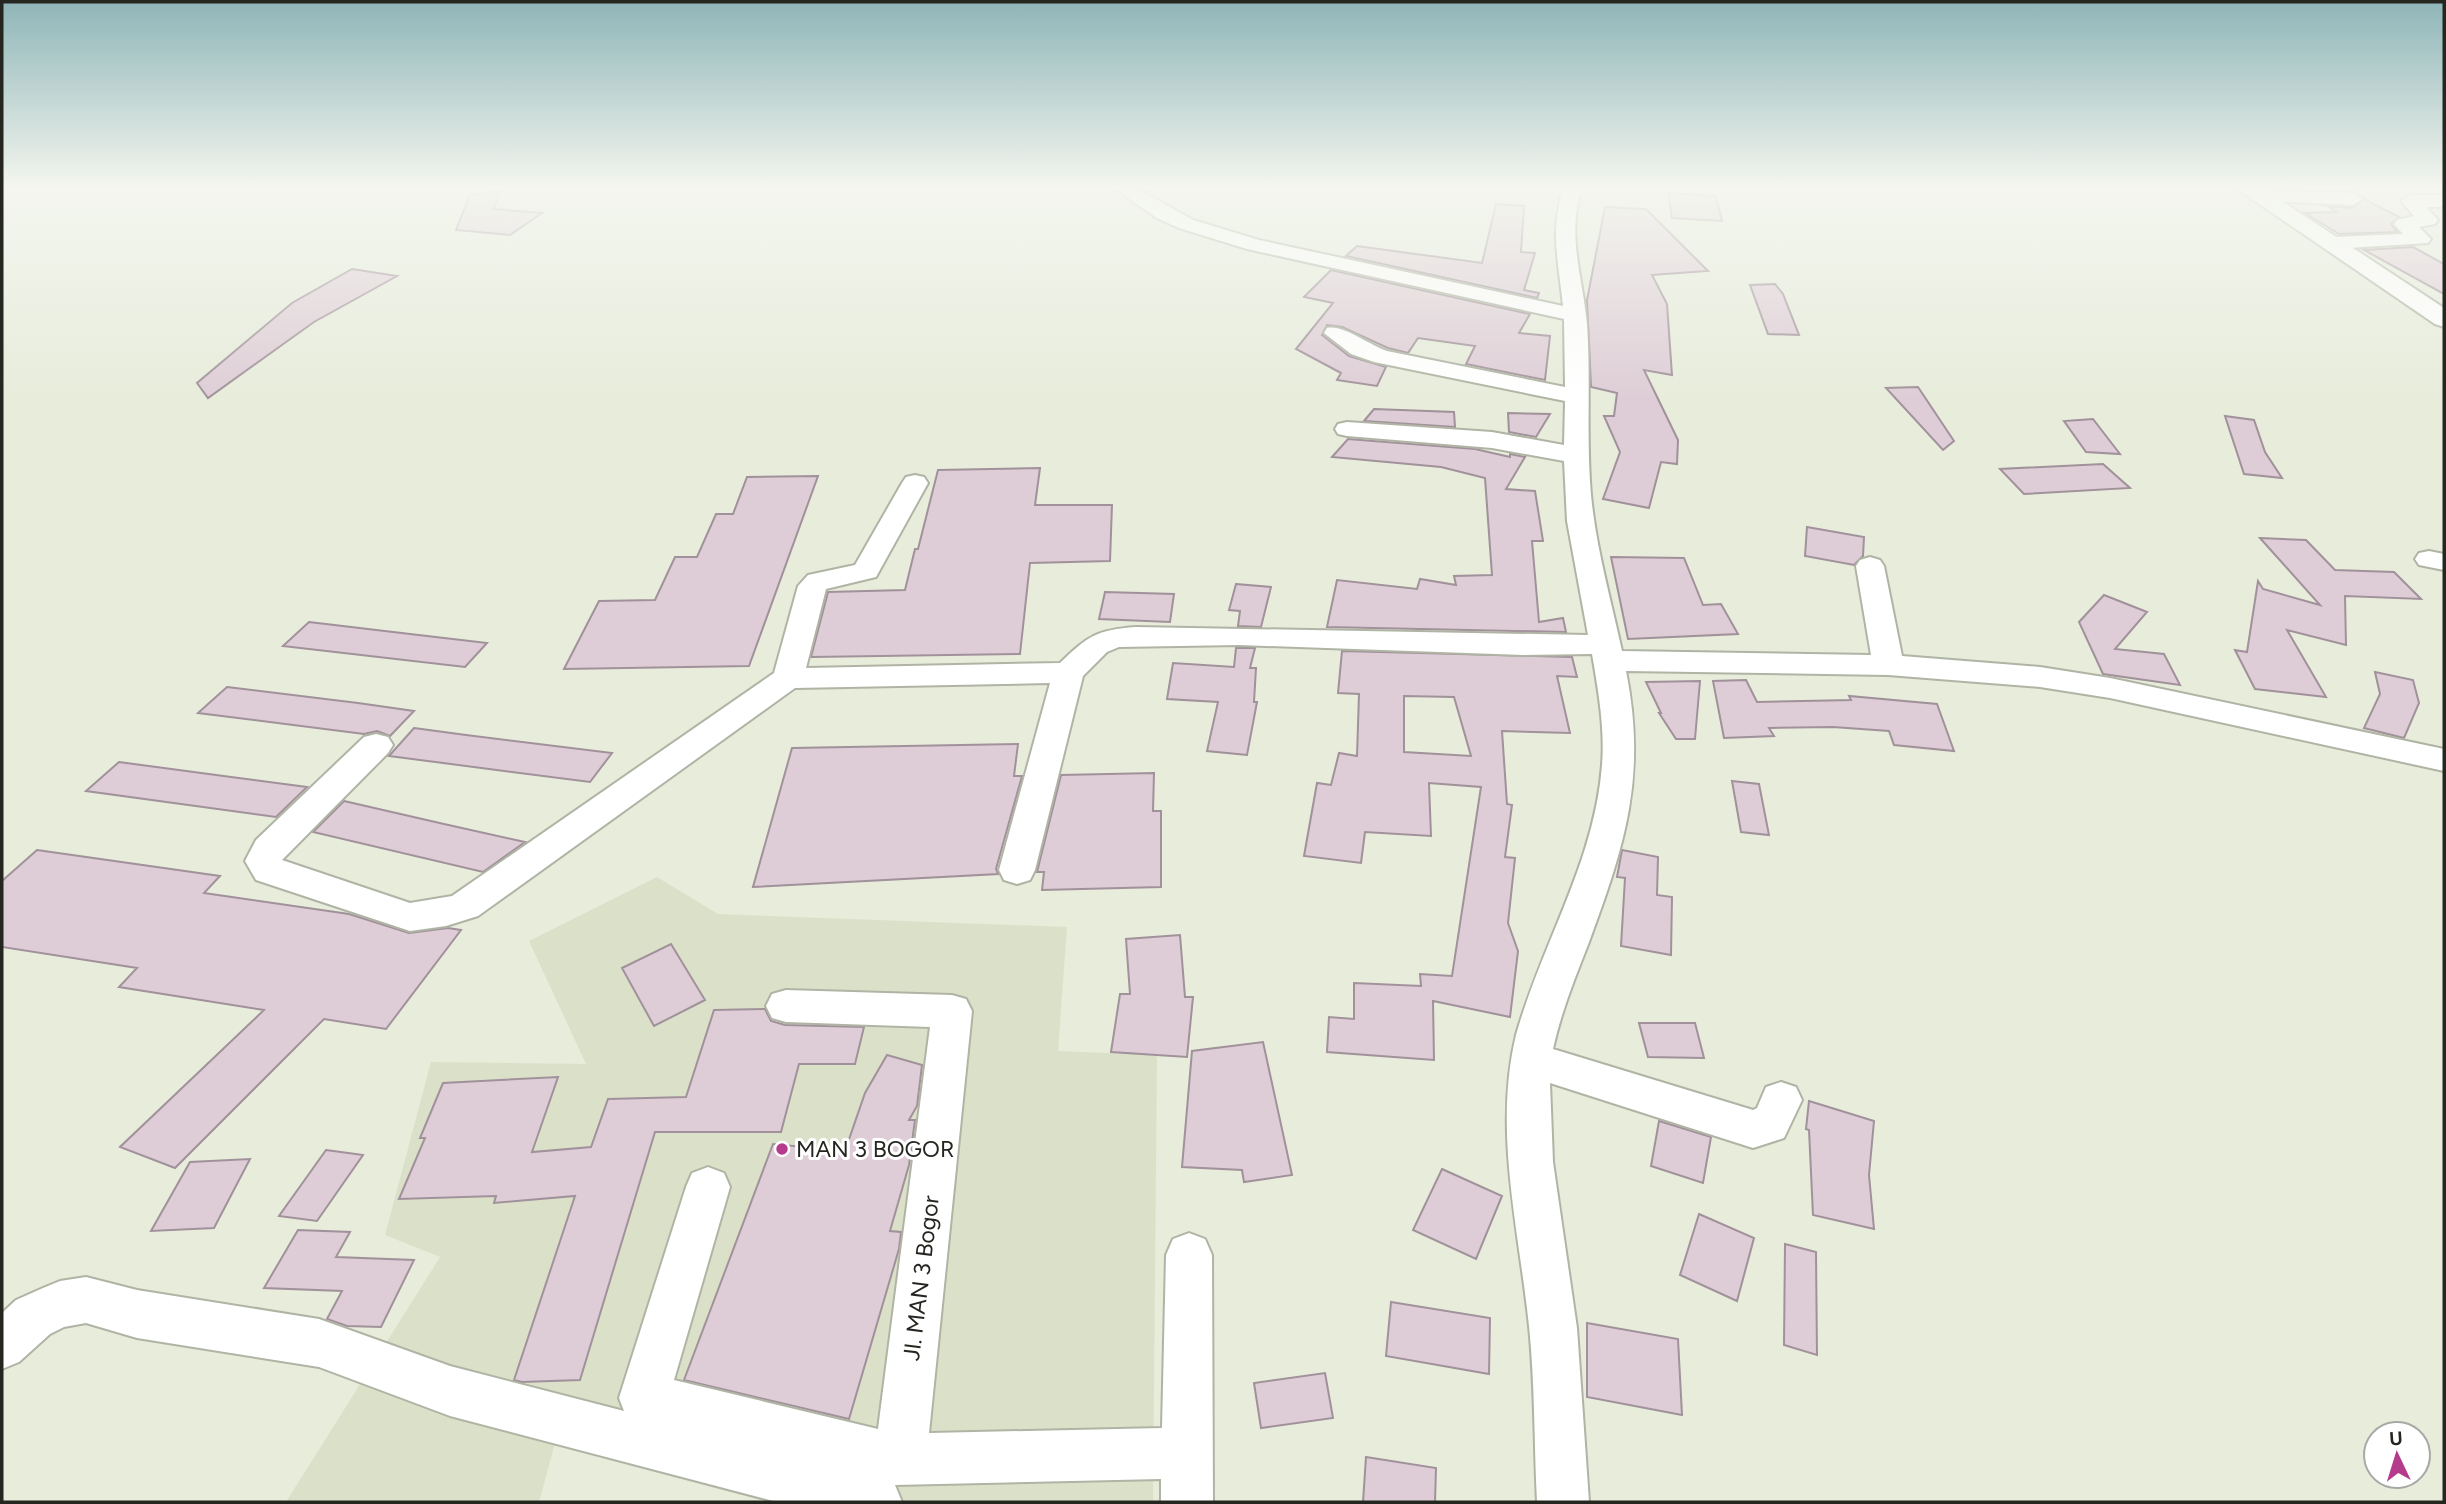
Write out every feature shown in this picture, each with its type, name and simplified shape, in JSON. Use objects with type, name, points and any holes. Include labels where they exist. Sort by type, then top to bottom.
[{"type":"main road","points":[[2354,258],[2444,319]]},
{"type":"street","points":[[1314,258],[1575,315]]},
{"type":"street","points":[[1563,1502],[1553,1329],[1534,1199],[1528,1117],[1532,1060],[1541,1013],[1601,861],[1620,762],[1619,729],[1581,521],[1575,455],[1575,315],[1568,258]]},
{"type":"street","points":[[1335,333],[1359,349],[1382,357],[1576,396]]},
{"type":"street","points":[[1347,429],[1492,440],[1575,455]]},
{"type":"street","points":[[788,678],[812,586],[818,581],[866,571],[915,483]]},
{"type":"street","points":[[1870,566],[1888,665]]},
{"type":"street","points":[[1017,870],[1068,673],[1096,645],[1114,638],[1136,636],[1239,635],[1523,645],[1606,653],[1888,665],[2040,677],[2110,688],[2444,760]]},
{"type":"street","points":[[376,744],[269,849],[264,856],[265,867],[410,917],[429,916],[465,905],[788,678],[1068,673]]},
{"type":"street","name":"Jl. MAN 3 Bogor","points":[[786,1006],[952,1011],[900,1460]]},
{"type":"street","points":[[1532,1060],[1753,1129],[1765,1128],[1773,1123],[1781,1100]]},
{"type":"street","points":[[708,1187],[644,1398],[900,1460],[1188,1453]]},
{"type":"street","points":[[1186,1502],[1189,1255]]},
{"type":"street","points":[[2,1345],[33,1317],[60,1304],[86,1300],[137,1314],[319,1343],[450,1391],[876,1502]]},
{"type":"shaded area","name":"MAN 3 BOGOR","points":[[657,877],[718,914],[1067,927],[1058,1051],[1157,1055],[1153,1502],[876,1502],[561,1421],[539,1502],[286,1502],[440,1257],[385,1235],[431,1062],[586,1064],[529,941]]},
{"type":"building","points":[[1356,258],[1447,258],[1482,263],[1483,258],[1533,258],[1524,290],[1539,293],[1537,298]]},
{"type":"building","points":[[1595,258],[1695,258],[1708,271],[1652,275],[1667,304],[1672,375],[1644,370],[1678,440],[1677,464],[1661,462],[1649,508],[1603,499],[1620,452],[1604,416],[1614,416],[1617,393],[1591,387],[1587,300]]},
{"type":"building","points":[[2379,258],[2433,258],[2444,264],[2444,294]]},
{"type":"building","points":[[352,269],[397,276],[314,322],[208,398],[197,383],[292,303]]},
{"type":"building","points":[[1331,270],[1530,314],[1519,333],[1550,336],[1545,380],[1466,364],[1475,346],[1418,338],[1408,353],[1388,348],[1342,327],[1327,325],[1322,335],[1349,356],[1386,367],[1377,386],[1337,380],[1341,373],[1296,349],[1333,303],[1304,297]]},
{"type":"building","points":[[1775,284],[1783,294],[1799,335],[1768,334],[1750,285]]},
{"type":"building","points":[[1918,387],[1954,441],[1943,450],[1886,388]]},
{"type":"building","points":[[1374,409],[1454,412],[1455,427],[1364,421]]},
{"type":"building","points":[[1508,413],[1550,414],[1536,437],[1509,432]]},
{"type":"building","points":[[2225,416],[2254,420],[2265,452],[2282,478],[2244,474]]},
{"type":"building","points":[[2093,419],[2120,454],[2086,452],[2064,421]]},
{"type":"building","points":[[1348,439],[1475,449],[1510,457],[1510,454],[1525,457],[1506,489],[1535,491],[1543,541],[1532,541],[1539,622],[1563,618],[1566,632],[1327,627],[1337,580],[1417,589],[1420,579],[1456,585],[1454,576],[1492,575],[1485,478],[1441,467],[1332,457]]},
{"type":"building","points":[[2103,464],[2130,488],[2024,494],[2000,469]]},
{"type":"building","points":[[1040,468],[1035,505],[1112,505],[1110,561],[1030,563],[1020,654],[811,657],[828,592],[905,590],[938,470]]},
{"type":"building","points":[[818,476],[749,666],[564,669],[599,601],[655,600],[675,557],[697,557],[716,514],[733,514],[747,477]]},
{"type":"building","points":[[1807,527],[1864,537],[1863,556],[1854,565],[1805,556]]},
{"type":"building","points":[[2260,538],[2306,540],[2335,570],[2394,572],[2421,599],[2345,596],[2346,645],[2287,630],[2326,697],[2255,689],[2235,650],[2247,652],[2258,581],[2263,589],[2320,605]]},
{"type":"building","points":[[1611,557],[1684,558],[1703,605],[1721,604],[1738,634],[1628,639]]},
{"type":"building","points":[[1236,584],[1271,587],[1261,627],[1238,626],[1240,611],[1229,610]]},
{"type":"building","points":[[1105,592],[1174,594],[1170,622],[1099,619]]},
{"type":"building","points":[[2104,595],[2147,612],[2115,649],[2164,654],[2180,685],[2103,674],[2079,622]]},
{"type":"building","points":[[309,622],[487,643],[465,667],[283,646]]},
{"type":"building","points":[[1236,648],[1255,648],[1250,668],[1256,668],[1254,702],[1257,702],[1247,755],[1207,751],[1218,702],[1167,699],[1173,663],[1234,667]]},
{"type":"building","points":[[1342,651],[1572,657],[1577,677],[1557,676],[1570,733],[1502,731],[1507,804],[1512,805],[1505,857],[1515,858],[1508,923],[1518,951],[1510,1017],[1433,1001],[1434,1060],[1327,1052],[1329,1017],[1354,1019],[1354,983],[1421,986],[1420,974],[1452,976],[1481,787],[1429,783],[1431,836],[1365,832],[1361,863],[1304,856],[1317,783],[1331,785],[1339,753],[1357,756],[1359,694],[1338,693]],"holes":[[[1404,696],[1454,697],[1471,756],[1404,752]]]},
{"type":"building","points":[[2375,672],[2413,680],[2419,703],[2404,738],[2364,728],[2380,694]]},
{"type":"building","points":[[1746,680],[1757,702],[1851,700],[1849,696],[1937,704],[1954,751],[1894,745],[1889,731],[1833,727],[1769,728],[1774,736],[1724,738],[1713,681]]},
{"type":"building","points":[[1700,681],[1695,739],[1676,739],[1659,713],[1646,682]]},
{"type":"building","points":[[227,687],[414,711],[390,736],[377,731],[364,734],[198,713]]},
{"type":"building","points":[[414,728],[612,753],[590,782],[389,756]]},
{"type":"building","points":[[1018,744],[1014,776],[1022,776],[996,869],[998,874],[753,887],[792,748]]},
{"type":"building","points":[[119,762],[307,787],[276,817],[86,791]]},
{"type":"building","points":[[1154,773],[1153,811],[1161,811],[1161,887],[1042,890],[1044,872],[1037,872],[1061,775]]},
{"type":"building","points":[[1732,781],[1759,784],[1769,835],[1741,832]]},
{"type":"building","points":[[344,801],[525,842],[483,872],[313,832]]},
{"type":"building","points":[[37,850],[220,876],[204,893],[349,914],[409,933],[448,928],[461,930],[386,1029],[324,1019],[175,1168],[120,1147],[264,1010],[119,987],[137,968],[2,947],[2,881]]},
{"type":"building","points":[[1622,850],[1658,857],[1657,895],[1672,897],[1671,955],[1621,946],[1625,878],[1617,877]]},
{"type":"building","points":[[1180,935],[1185,997],[1193,997],[1187,1057],[1111,1052],[1120,994],[1130,994],[1126,939]]},
{"type":"building","points":[[671,944],[705,1000],[654,1026],[622,968]]},
{"type":"building","points":[[765,1009],[771,1021],[785,1025],[864,1027],[855,1064],[799,1064],[781,1132],[655,1132],[580,1380],[514,1380],[575,1196],[494,1203],[496,1196],[399,1199],[425,1138],[420,1138],[443,1083],[558,1077],[532,1152],[591,1147],[608,1099],[686,1097],[714,1010]]},
{"type":"building","points":[[1639,1023],[1695,1023],[1704,1058],[1648,1057]]},
{"type":"building","points":[[1263,1042],[1292,1175],[1244,1182],[1242,1170],[1182,1167],[1192,1051]]},
{"type":"building","points":[[887,1055],[922,1065],[917,1106],[909,1120],[915,1120],[909,1165],[890,1231],[901,1232],[899,1249],[849,1419],[684,1380],[773,1144],[845,1151],[865,1093]]},
{"type":"building","points":[[1809,1101],[1874,1121],[1869,1175],[1874,1229],[1813,1215],[1809,1130],[1806,1129]]},
{"type":"building","points":[[1659,1121],[1711,1137],[1703,1183],[1651,1166]]},
{"type":"building","points":[[326,1150],[363,1155],[317,1221],[279,1216]]},
{"type":"building","points":[[250,1159],[214,1228],[151,1231],[190,1162]]},
{"type":"building","points":[[1442,1169],[1502,1196],[1476,1259],[1413,1230]]},
{"type":"building","points":[[1699,1214],[1754,1238],[1737,1301],[1680,1275]]},
{"type":"building","points":[[298,1230],[350,1232],[336,1257],[414,1260],[381,1327],[347,1326],[327,1319],[342,1291],[264,1288]]},
{"type":"building","points":[[1785,1244],[1816,1252],[1817,1355],[1784,1345]]},
{"type":"building","points":[[1391,1302],[1490,1318],[1489,1374],[1386,1356]]},
{"type":"building","points":[[1587,1323],[1678,1339],[1682,1415],[1587,1397]]},
{"type":"building","points":[[1325,1373],[1333,1418],[1261,1428],[1254,1383]]},
{"type":"building","points":[[1366,1457],[1436,1468],[1435,1502],[1363,1502]]},
{"type":"place","name":"MAN 3 BOGOR","points":[[782,1149]]}]
